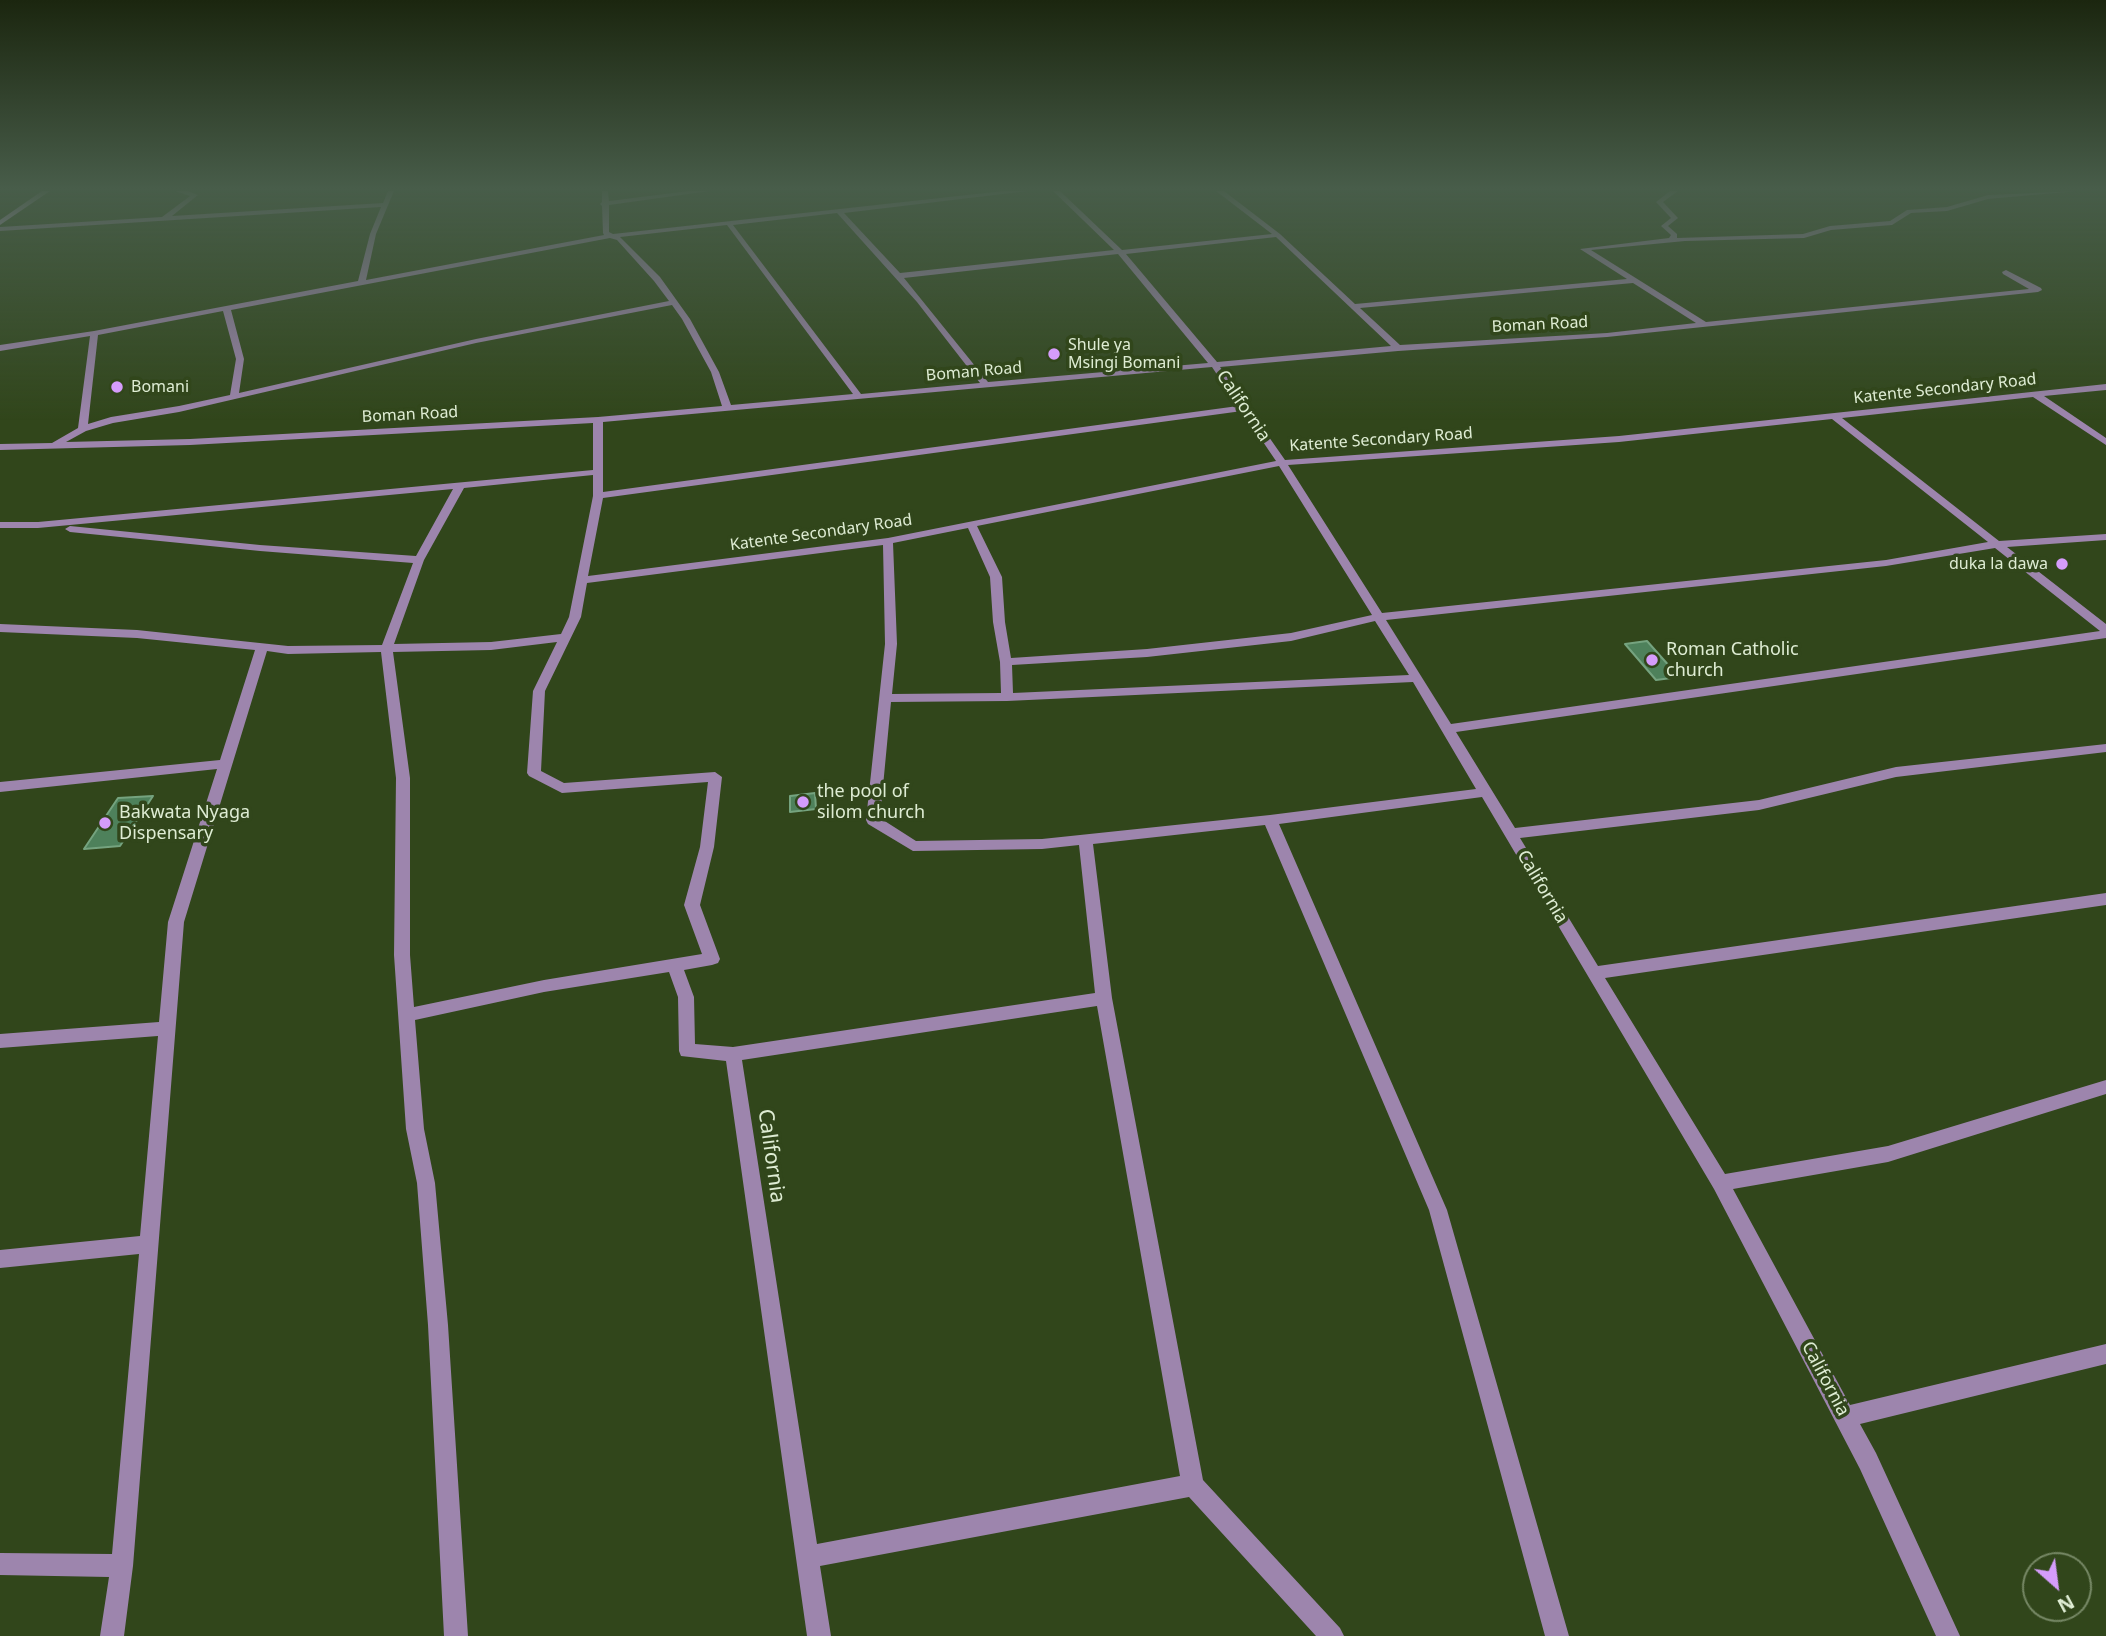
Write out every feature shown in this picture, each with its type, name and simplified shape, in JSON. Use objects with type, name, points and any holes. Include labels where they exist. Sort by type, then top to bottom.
[{"type":"street","points":[[362,282],[365,267]]},
{"type":"street","points":[[0,348],[94,333],[441,267]]},
{"type":"street","points":[[646,267],[673,302],[715,372],[727,407]]},
{"type":"street","points":[[762,267],[859,395]]},
{"type":"street","points":[[889,267],[920,300],[986,385]]},
{"type":"street","points":[[897,276],[971,267]]},
{"type":"street","name":"California","points":[[1133,267],[1214,364],[1282,463],[1417,678],[1720,1183],[1845,1418],[1948,1636]]},
{"type":"street","points":[[1313,267],[1398,348]]},
{"type":"street","points":[[1613,267],[1703,324]]},
{"type":"street","name":"Boman Road","points":[[0,447],[598,420],[1398,348],[1607,335],[2038,290],[2006,272]]},
{"type":"street","points":[[1354,306],[1634,281]]},
{"type":"street","points":[[52,446],[83,429],[476,341],[673,302]]},
{"type":"street","points":[[226,307],[240,359],[234,395]]},
{"type":"street","points":[[83,429],[94,333]]},
{"type":"street","name":"Katente Secondary Road","points":[[581,580],[888,541],[1282,463],[1619,439],[2106,387]]},
{"type":"street","points":[[2035,394],[2106,442]]},
{"type":"street","points":[[598,496],[1244,408]]},
{"type":"street","points":[[1835,417],[2106,632]]},
{"type":"street","points":[[407,1015],[544,986],[712,959],[692,905],[706,847],[715,777],[562,788],[534,773],[539,691],[575,617],[598,496],[598,420]]},
{"type":"street","points":[[38,525],[598,472]]},
{"type":"street","points":[[456,1636],[438,1325],[426,1183],[415,1129],[402,956],[403,778],[387,648],[419,560],[460,485]]},
{"type":"street","points":[[0,524],[38,525],[260,548],[419,560]]},
{"type":"street","points":[[972,526],[996,577],[999,622],[1006,662],[1007,697]]},
{"type":"street","points":[[1006,662],[1147,653],[1291,637],[1377,617],[1886,563],[1998,544],[2106,537]]},
{"type":"street","points":[[888,541],[891,643],[873,820],[913,846],[1042,844],[1270,820],[1486,792]]},
{"type":"street","points":[[0,628],[137,634],[288,650],[491,646],[565,636]]},
{"type":"street","points":[[1448,729],[2106,632]]},
{"type":"street","points":[[112,1636],[122,1566],[176,922],[262,647]]},
{"type":"street","points":[[884,697],[1007,697],[1417,678]]},
{"type":"street","points":[[1510,834],[1759,805],[1896,772],[2106,748]]},
{"type":"street","points":[[0,787],[226,764]]},
{"type":"street","points":[[1270,820],[1438,1210],[1557,1636]]},
{"type":"street","points":[[1085,839],[1104,998],[1193,1486],[1332,1636]]},
{"type":"street","points":[[1594,973],[2106,899]]},
{"type":"street","points":[[674,964],[686,997],[687,1051],[733,1054],[1104,998]]},
{"type":"street","points":[[0,1041],[167,1028]]},
{"type":"street","name":"California","points":[[733,1054],[819,1636]]},
{"type":"street","points":[[1720,1183],[1888,1154],[2106,1087]]},
{"type":"street","points":[[0,1259],[149,1244]]},
{"type":"street","points":[[1845,1418],[2106,1354]]},
{"type":"street","points":[[808,1558],[1193,1486]]},
{"type":"street","points":[[0,1564],[122,1566]]},
{"type":"building","name":"Roman Catholic church","points":[[1647,641],[1679,677],[1656,680],[1625,644]]},
{"type":"building","name":"the pool of silom church","points":[[815,793],[816,809],[790,812],[790,796]]},
{"type":"building","name":"Bakwata Nyaga Dispensary","points":[[153,796],[120,846],[84,849],[118,798]]},
{"type":"place","name":"Shule ya Msingi Bomani","points":[[1054,354]]},
{"type":"place","name":"Bomani","points":[[117,387]]},
{"type":"place","name":"duka la dawa","points":[[2062,564]]},
{"type":"place","name":"Roman Catholic church","points":[[1652,660]]},
{"type":"place","name":"the pool of silom church","points":[[803,802]]},
{"type":"place","name":"Bakwata Nyaga Dispensary","points":[[105,823]]}]
